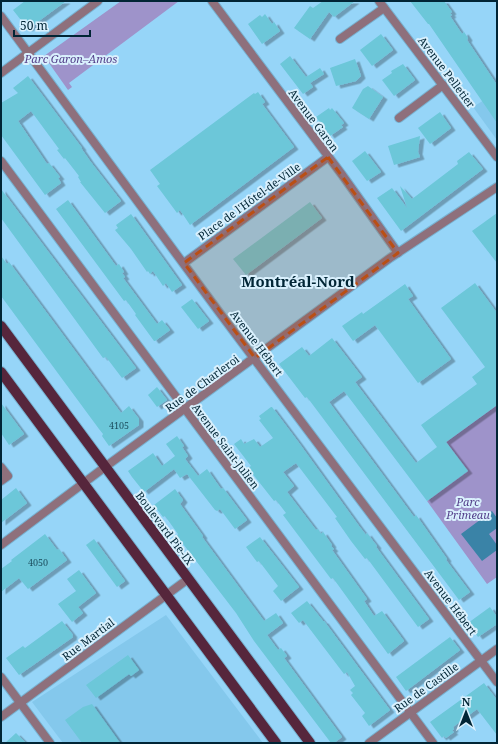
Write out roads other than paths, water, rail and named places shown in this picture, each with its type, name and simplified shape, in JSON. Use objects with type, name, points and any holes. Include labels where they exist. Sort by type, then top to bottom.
[{"type":"main road","name":"Boulevard Pie-IX","points":[[1,326],[310,743]]},
{"type":"main road","points":[[1,372],[276,743]]},
{"type":"street","points":[[1,73],[98,1]]},
{"type":"street","name":"Avenue Garon","points":[[212,1],[398,253]]},
{"type":"street","points":[[340,39],[382,4]]},
{"type":"street","name":"Avenue Pelletier","points":[[382,4],[497,157]]},
{"type":"street","name":"Avenue Hébert","points":[[1,16],[497,682]]},
{"type":"street","points":[[399,118],[443,85]]},
{"type":"street","name":"Place de l'Hôtel-de-Ville","points":[[184,263],[328,157]]},
{"type":"street","name":"Avenue Saint-Julien","points":[[1,161],[433,743]]},
{"type":"street","name":"Rue de Charleroi","points":[[1,545],[84,484],[104,467],[398,253],[497,187]]},
{"type":"street","points":[[1,467],[8,476],[1,481]]},
{"type":"street","name":"Rue Martial","points":[[1,717],[188,579]]},
{"type":"street","name":"Rue de Castille","points":[[369,743],[497,649]]},
{"type":"street","points":[[1,676],[50,743]]},
{"type":"district","name":"Montréal-Nord","points":[[298,281]]},
{"type":"park label","name":"Parc Garon–Amos","points":[[71,58]]},
{"type":"park label","name":"Parc Primeau","points":[[468,507]]}]
